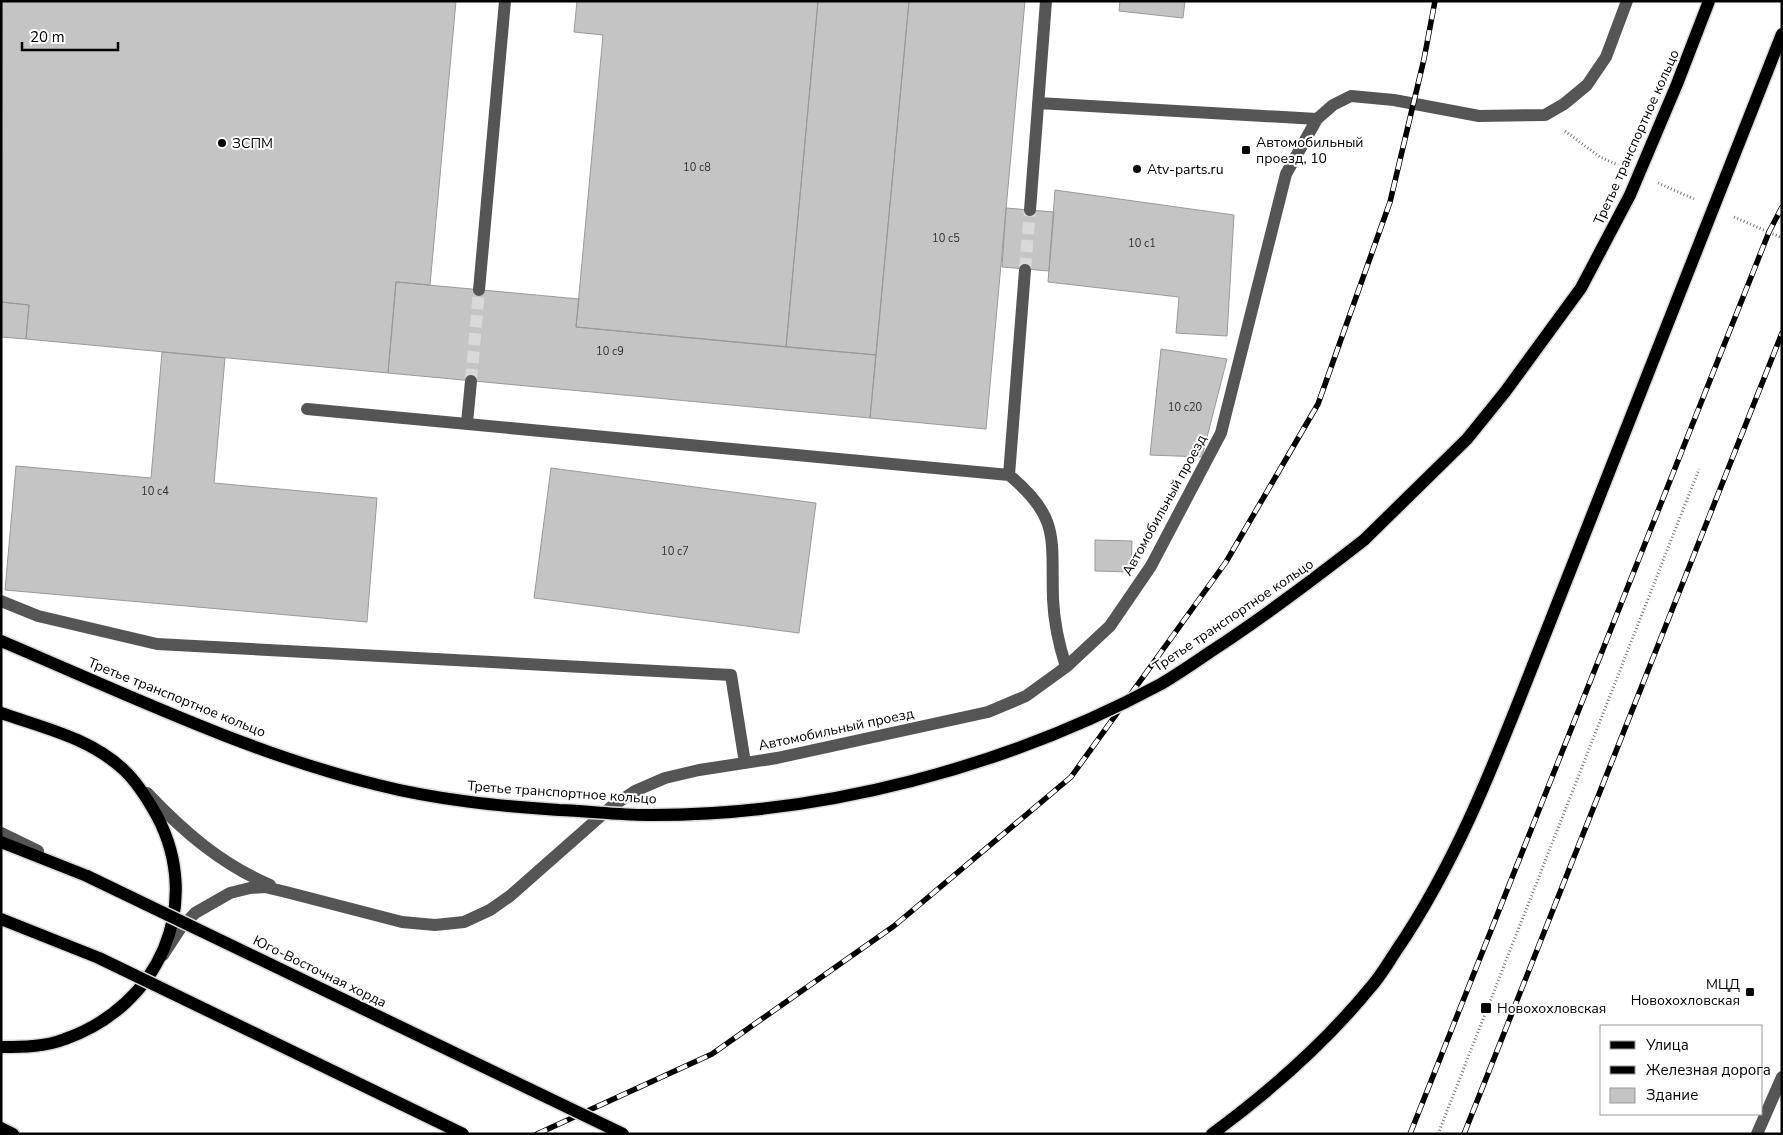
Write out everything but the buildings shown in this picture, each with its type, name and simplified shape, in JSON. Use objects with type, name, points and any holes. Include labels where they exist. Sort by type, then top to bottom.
[{"type":"main road","name":"Третье транспортное кольцо","points":[[1,641],[211,729],[312,766],[398,790],[523,807],[647,815],[718,812],[797,803],[876,789],[944,772],[1023,745],[1091,718],[1163,683],[1294,596],[1364,540],[1467,439],[1547,337],[1581,288],[1630,196],[1677,84],[1709,1]]},
{"type":"main road","points":[[1212,1134],[1280,1079],[1341,1021],[1371,988],[1414,924],[1445,871],[1485,787],[1782,34]]},
{"type":"main road","points":[[1,713],[72,738],[103,752],[126,771],[150,803],[167,834],[175,868],[177,901],[170,933],[156,966],[134,994],[113,1014],[90,1028],[64,1040],[33,1046],[1,1047]]},
{"type":"main road","name":"Юго-Восточная хорда","points":[[1,842],[87,876],[622,1134]]},
{"type":"main road","points":[[1,919],[99,958],[462,1134]]},
{"type":"main road","points":[[1,1128],[13,1134]]},
{"type":"street","points":[[479,290],[506,1]]},
{"type":"street","points":[[1030,210],[1046,1]]},
{"type":"street","name":"Автомобильный проезд","points":[[286,892],[402,922],[435,925],[464,922],[490,910],[510,896],[611,807],[635,791],[665,778],[746,763],[988,712],[1026,696],[1066,667],[1110,626],[1151,566],[1221,433],[1286,174],[1317,119],[1333,105],[1351,96],[1394,100],[1479,116],[1545,115],[1564,104],[1587,85],[1606,57],[1627,1]]},
{"type":"street","points":[[1038,103],[1317,119]]},
{"type":"street","points":[[1009,476],[1025,270]]},
{"type":"street","points":[[467,423],[470,381]]},
{"type":"street","points":[[307,408],[1009,476],[1028,491],[1046,519],[1054,544],[1055,625],[1066,667]]},
{"type":"street","points":[[1,601],[38,616],[157,644],[731,675],[746,763]]},
{"type":"street","points":[[126,771],[179,827],[211,852],[236,869],[286,892]]},
{"type":"street","points":[[1,833],[87,876]]},
{"type":"street","points":[[156,966],[180,929],[195,913],[212,901],[230,893],[250,888],[265,888],[286,892]]},
{"type":"street","points":[[1757,1134],[1782,1077]]},
{"type":"path","points":[[1438,1134],[1699,469]]},
{"type":"tunnel","points":[[1025,270],[1030,210]]},
{"type":"tunnel","points":[[471,381],[479,290]]},
{"type":"railway","points":[[537,1134],[712,1054],[894,926],[1071,777],[1226,562],[1318,404],[1390,202],[1424,59],[1435,1]]},
{"type":"railway","points":[[1410,1134],[1769,232],[1782,207]]},
{"type":"railway","points":[[1464,1134],[1782,333]]},
{"type":"place","name":"ЗСПМ","points":[[222,143]]},
{"type":"place","name":"Автомобильный проезд, 10","points":[[1246,150]]},
{"type":"place","name":"Atv-parts.ru","points":[[1137,169]]},
{"type":"place","name":"МЦД Новохохловская","points":[[1750,992]]},
{"type":"place","name":"Новохохловская","points":[[1486,1008]]}]
